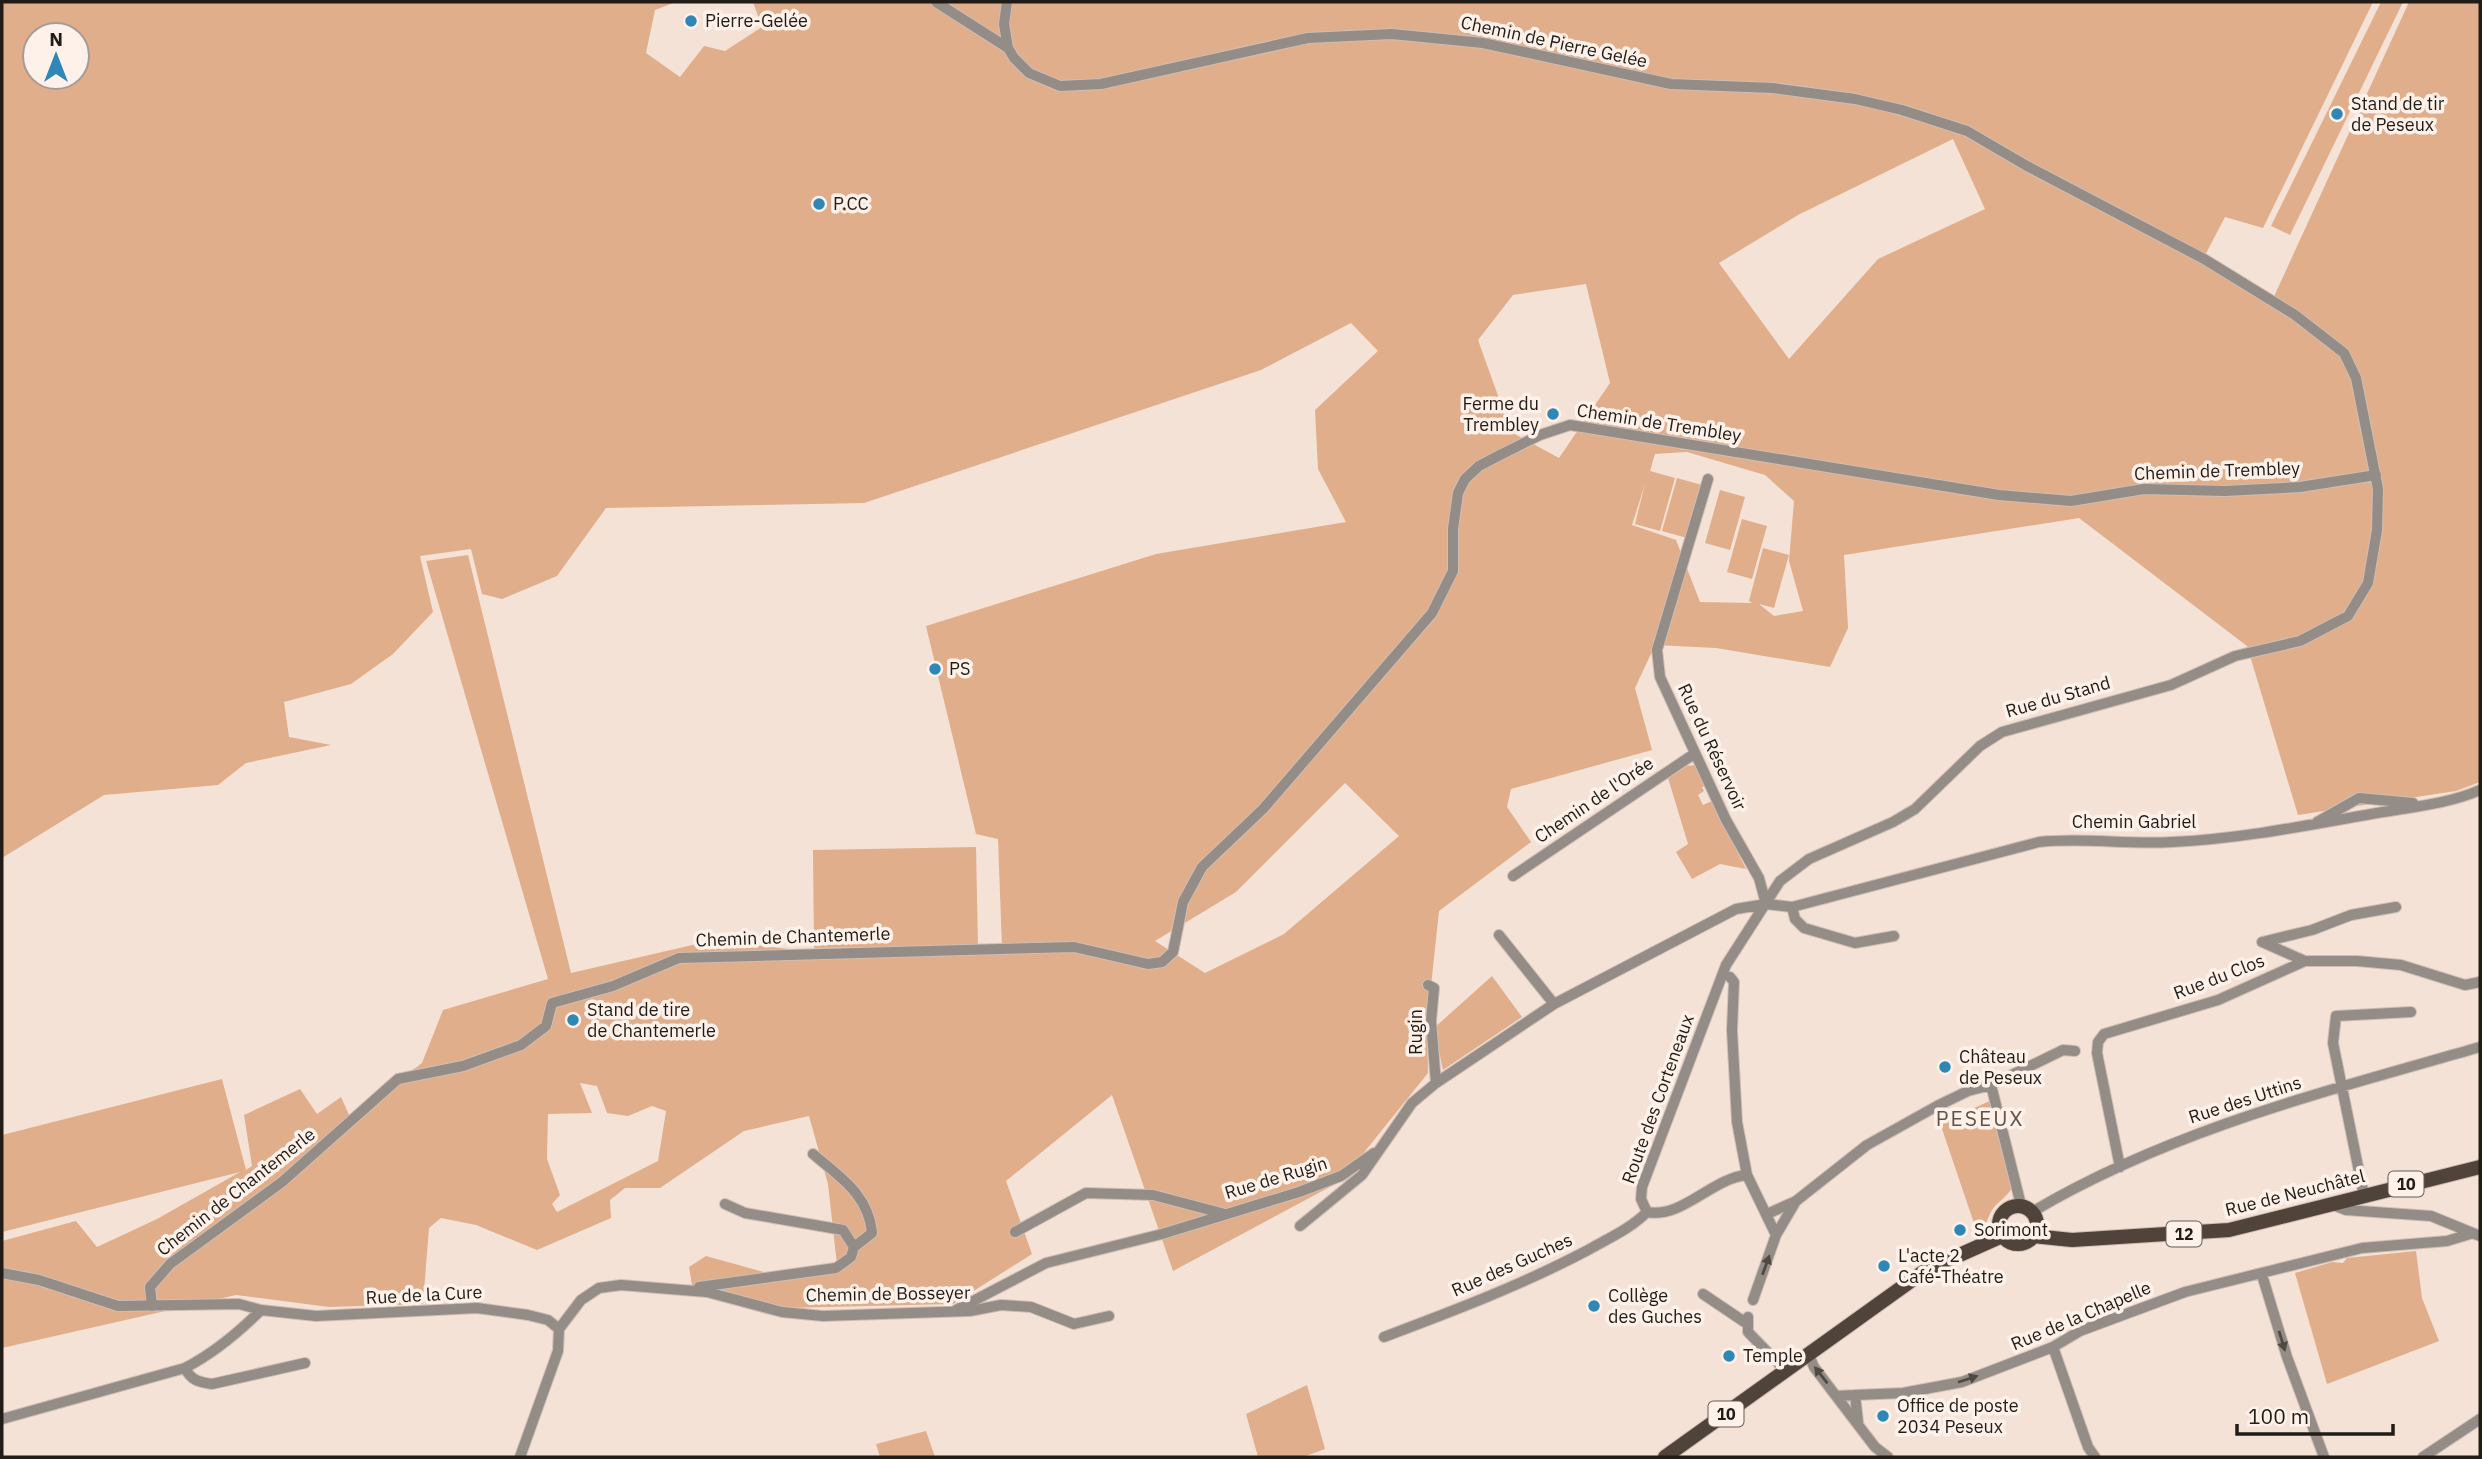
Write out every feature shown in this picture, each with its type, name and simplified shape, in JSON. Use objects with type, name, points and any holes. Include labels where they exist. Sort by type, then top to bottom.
[{"type":"main road","name":"Rue de Neuchâtel","points":[[2033,1236],[2072,1240],[2217,1231],[2333,1205],[2480,1167]]},
{"type":"main road","points":[[2012,1206],[2027,1209],[2037,1224],[2033,1236],[2018,1244],[2002,1236],[1998,1225],[2002,1213],[2012,1206]]},
{"type":"main road","name":"10","points":[[1665,1457],[1926,1270],[2002,1236]]},
{"type":"street","name":"Chemin de Pierre Gelée","points":[[936,2],[1008,48],[1029,74],[1047,83],[1070,87],[1101,84],[1308,38],[1360,34],[1455,38],[1671,84],[1773,88],[1855,99],[1902,110],[1966,131],[2204,258],[2295,315],[2344,353],[2358,388],[2376,475]]},
{"type":"street","points":[[1007,2],[1004,24],[1008,48]]},
{"type":"street","name":"Chemin de Trembley","points":[[1148,964],[1162,962],[1173,952],[1183,902],[1202,867],[1263,809],[1432,613],[1453,571],[1458,493],[1465,479],[1479,466],[1540,435],[1570,425],[1998,495],[2071,501],[2144,489],[2225,491],[2300,487],[2376,475]]},
{"type":"street","name":"Rue du Stand","points":[[1766,904],[1780,881],[1809,859],[1893,822],[1915,809],[1980,746],[2002,732],[2171,685],[2235,656],[2300,641],[2348,616],[2368,583],[2372,563],[2377,530],[2376,475]]},
{"type":"street","name":"Rue du Réservoir","points":[[1709,479],[1657,650],[1660,677],[1695,754],[1759,878],[1766,904]]},
{"type":"street","name":"Chemin de l'Orée","points":[[1513,876],[1695,754]]},
{"type":"street","name":"Chemin Gabriel","points":[[1766,904],[1792,907],[2039,842],[2070,839],[2170,843],[2423,805],[2463,798],[2480,790]]},
{"type":"street","points":[[2314,823],[2359,798],[2423,805]]},
{"type":"street","name":"Rue de Rugin","points":[[1300,1226],[1362,1175],[1412,1103],[1436,1083],[1554,1004],[1736,909],[1766,904]]},
{"type":"street","name":"Route des Corteneaux","points":[[1647,1212],[1641,1199],[1642,1187],[1726,965],[1766,904]]},
{"type":"street","points":[[1792,907],[1795,919],[1804,928],[1855,943],[1894,936]]},
{"type":"street","points":[[2305,961],[2262,942],[2312,930],[2351,915],[2396,907]]},
{"type":"street","points":[[1499,935],[1554,1004]]},
{"type":"street","name":"Chemin de Chantemerle","points":[[152,1306],[150,1287],[170,1264],[282,1182],[398,1079],[464,1066],[521,1045],[546,1026],[552,1003],[613,986],[679,958],[1074,947],[1148,964]]},
{"type":"street","name":"Rue du Clos","points":[[2120,1167],[2097,1053],[2098,1042],[2104,1034],[2218,1000],[2305,961],[2357,961],[2401,965],[2465,985],[2480,982]]},
{"type":"street","points":[[1730,977],[1734,982],[1731,1030],[1737,1122],[1747,1175],[1776,1235]]},
{"type":"street","name":"Rugin","points":[[1428,985],[1434,988],[1431,1021],[1436,1083]]},
{"type":"street","points":[[2364,1196],[2333,1042],[2336,1016],[2411,1012]]},
{"type":"street","name":"Rue des Uttins","points":[[2027,1209],[2206,1129],[2480,1047]]},
{"type":"street","points":[[1767,1214],[1796,1201],[1867,1144],[1958,1096],[1991,1085],[2063,1050],[2075,1051]]},
{"type":"street","points":[[1991,1085],[2027,1209]]},
{"type":"street","name":"Rue de Rugin","points":[[1015,1232],[1086,1193],[1153,1195],[1225,1214],[1341,1176],[1382,1147]]},
{"type":"street","points":[[682,1289],[836,1268],[851,1257],[854,1247],[872,1233],[870,1214],[857,1192],[813,1154]]},
{"type":"street","points":[[1647,1212],[1659,1214],[1671,1210],[1736,1176],[1747,1175]]},
{"type":"street","points":[[1753,1300],[1776,1235],[1796,1201]]},
{"type":"street","points":[[725,1204],[745,1213],[843,1230],[854,1247]]},
{"type":"street","points":[[2333,1205],[2346,1210],[2431,1216],[2475,1235]]},
{"type":"street","name":"Rue des Guches","points":[[1384,1337],[1474,1304],[1556,1267],[1636,1223],[1647,1212]]},
{"type":"street","points":[[953,1311],[1046,1263],[1162,1234],[1225,1214]]},
{"type":"street","name":"Rue de la Chapelle","points":[[1836,1395],[1933,1389],[1994,1371],[2053,1347],[2080,1331],[2185,1292],[2362,1248],[2447,1241],[2475,1235]]},
{"type":"street","name":"Rue de la Cure","points":[[2,1273],[39,1280],[118,1306],[239,1304],[261,1310],[316,1316],[506,1310],[548,1321],[559,1329]]},
{"type":"street","points":[[2262,1275],[2287,1357],[2324,1457]]},
{"type":"street","name":"Chemin de Bosseyer","points":[[559,1329],[581,1300],[599,1288],[621,1285],[707,1292],[782,1312],[823,1316],[953,1311],[1001,1306],[1031,1307],[1074,1324],[1109,1316]]},
{"type":"street","points":[[1703,1294],[1747,1320],[1748,1332],[1785,1370]]},
{"type":"street","points":[[2,1419],[185,1368],[236,1335],[261,1310]]},
{"type":"street","points":[[520,1457],[558,1350],[559,1329]]},
{"type":"street","points":[[2053,1347],[2088,1447],[2095,1457]]},
{"type":"street","points":[[1808,1353],[1814,1367],[1875,1447],[1888,1457]]},
{"type":"street","points":[[185,1368],[189,1376],[212,1384],[305,1363]]},
{"type":"street","points":[[1855,1395],[1858,1422]]},
{"type":"street","points":[[2423,1457],[2480,1419]]},
{"type":"shaded area","points":[[2,2],[676,2],[655,10],[646,53],[680,77],[704,46],[725,51],[762,27],[753,2],[2373,2],[2263,228],[2225,217],[2201,263],[2271,303],[2409,2],[2480,2],[2480,782],[2456,791],[2298,815],[2247,646],[2079,518],[1844,555],[1848,628],[1830,667],[1716,648],[1655,645],[1635,688],[1652,750],[1511,789],[1507,807],[1531,842],[1439,911],[1427,1024],[1428,1073],[1341,1181],[1173,1271],[1112,1095],[1006,1181],[1032,1254],[953,1304],[785,1308],[692,1285],[689,1267],[706,1256],[778,1276],[837,1265],[828,1184],[809,1116],[744,1131],[660,1188],[625,1188],[610,1200],[611,1218],[537,1250],[476,1225],[441,1218],[429,1228],[423,1304],[329,1307],[236,1295],[2,1348],[2,1241],[76,1221],[97,1247],[157,1219],[240,1172],[2,1232],[2,1135],[222,1079],[246,1170],[252,1166],[244,1115],[300,1089],[317,1114],[341,1097],[350,1117],[422,1063],[443,1010],[548,979],[426,561],[468,555],[571,973],[714,940],[814,952],[1002,948],[998,839],[976,834],[926,626],[1156,554],[1346,522],[1318,469],[1315,410],[1378,351],[1351,323],[1261,370],[864,503],[606,508],[557,576],[502,599],[482,594],[471,549],[420,556],[433,612],[393,654],[351,684],[284,702],[289,737],[331,745],[246,763],[218,785],[104,795],[2,858]],"holes":[[[1953,139],[1985,209],[1878,259],[1789,359],[1719,263],[1798,215]],[[1586,284],[1610,383],[1559,458],[1511,432],[1478,340],[1513,295]],[[1687,452],[1765,475],[1794,501],[1789,561],[1803,611],[1774,616],[1759,604],[1774,608],[1789,555],[1763,548],[1749,601],[1752,603],[1700,602],[1676,540],[1632,525],[1645,484],[1635,524],[1660,531],[1675,478],[1650,471],[1655,454]],[[1345,783],[1399,836],[1284,934],[1205,973],[1155,941],[1236,892]],[[580,1083],[597,1086],[607,1113],[628,1116],[652,1106],[666,1111],[658,1161],[557,1212],[552,1204],[560,1195],[547,1159],[548,1114],[592,1113]]]},
{"type":"shaded area","name":"Stand de tir de Peseux","points":[[2381,2],[2403,2],[2290,235],[2271,226]]},
{"type":"shaded area","points":[[1677,478],[1702,485],[1687,538],[1662,531]]},
{"type":"shaded area","points":[[1720,490],[1745,497],[1730,550],[1705,543]]},
{"type":"shaded area","points":[[1742,519],[1767,526],[1752,579],[1727,572]]},
{"type":"shaded area","points":[[1695,765],[1705,786],[1702,787],[1704,791],[1698,795],[1703,805],[1712,801],[1746,869],[1720,864],[1692,879],[1676,852],[1688,844],[1668,778],[1687,766]]},
{"type":"shaded area","points":[[976,847],[978,946],[814,948],[813,850]]},
{"type":"shaded area","points":[[1492,976],[1522,1017],[1443,1070],[1434,1028]]},
{"type":"shaded area","points":[[1992,1100],[2013,1186],[1992,1209],[1978,1235],[1940,1123]]},
{"type":"shaded area","points":[[2416,1251],[2422,1298],[2439,1341],[2327,1384],[2295,1273],[2332,1262],[2343,1263],[2347,1258]]},
{"type":"shaded area","points":[[1307,1385],[1325,1449],[1303,1457],[1258,1457],[1246,1414]]},
{"type":"shaded area","points":[[926,1431],[935,1457],[880,1457],[876,1444]]},
{"type":"place","name":"Pierre-Gelée","points":[[691,21]]},
{"type":"place","name":"Stand de tir de Peseux","points":[[2337,114]]},
{"type":"place","name":"P.CC","points":[[819,204]]},
{"type":"place","name":"Ferme du Trembley","points":[[1553,414]]},
{"type":"place","name":"PS","points":[[935,669]]},
{"type":"place","name":"Stand de tire de Chantemerle","points":[[573,1020]]},
{"type":"place","name":"Château de Peseux","points":[[1945,1067]]},
{"type":"place","name":"Sorimont","points":[[1960,1230]]},
{"type":"place","name":"L'acte 2 Café-Théatre","points":[[1884,1266]]},
{"type":"place","name":"Collège des Guches","points":[[1594,1306]]},
{"type":"place","name":"Temple","points":[[1729,1356]]},
{"type":"place","name":"Office de poste 2034 Peseux","points":[[1883,1416]]},
{"type":"district","name":"PESEUX","points":[[1980,1119]]}]
